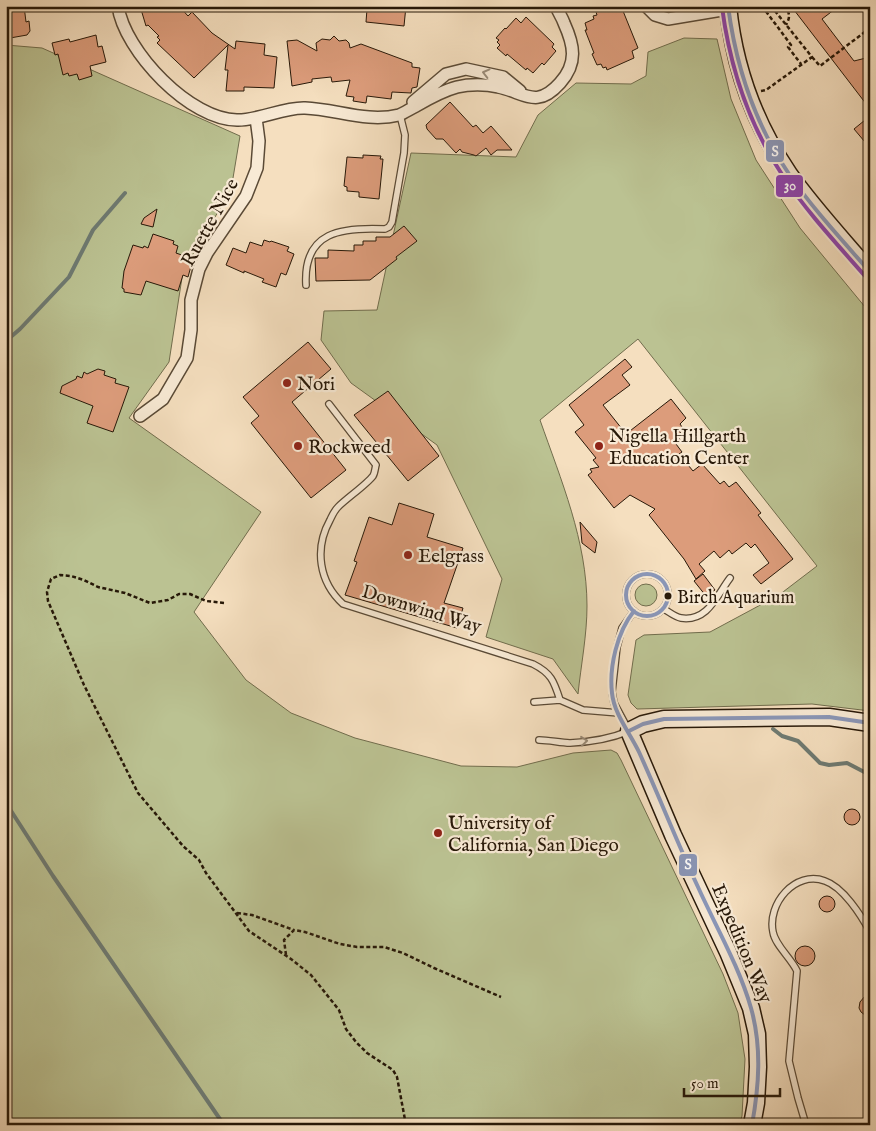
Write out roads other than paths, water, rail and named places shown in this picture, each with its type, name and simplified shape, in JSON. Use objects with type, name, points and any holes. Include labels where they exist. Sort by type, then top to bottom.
[{"type":"street","points":[[118,6],[125,30],[158,76],[181,96],[203,110],[221,118],[237,120],[302,108],[327,110],[352,116],[400,115],[432,97],[457,87],[476,85],[499,87],[526,98],[537,98],[559,84],[573,61],[573,48],[556,6]]},
{"type":"street","points":[[646,6],[650,12],[661,18],[668,19],[682,11],[728,8],[736,58],[747,96],[773,148],[795,182],[870,272]]},
{"type":"street","points":[[400,115],[446,74],[466,69],[503,77],[526,98]]},
{"type":"street","name":"Ruette Nice","points":[[140,416],[163,399],[187,358],[191,330],[191,300],[199,269],[207,253],[246,196],[257,168],[260,141],[256,118]]},
{"type":"street","points":[[629,731],[643,724],[664,719],[830,717],[870,723]]},
{"type":"street","name":"Expedition Way","points":[[629,731],[672,834],[728,952],[751,1008],[757,1034],[758,1066],[756,1103],[752,1125]]},
{"type":"lane","points":[[306,285],[307,262],[311,252],[323,240],[334,232],[346,229],[385,229],[392,222],[397,200],[405,135],[400,115]]},
{"type":"lane","name":"Downwind Way","points":[[329,404],[376,465],[374,475],[336,509],[320,543],[320,562],[326,582],[334,596],[343,604],[533,664],[550,675],[556,685],[560,700]]},
{"type":"lane","points":[[646,573],[659,577],[668,588],[667,602],[664,609],[652,616],[634,612],[629,606],[626,592],[632,579],[646,573]]},
{"type":"lane","points":[[664,609],[680,618],[692,618],[703,613],[712,607],[730,578]]},
{"type":"lane","points":[[539,740],[578,742],[612,738],[629,731],[614,703],[612,692],[617,646],[622,628],[634,612]]},
{"type":"lane","points":[[534,702],[560,700],[583,710],[619,713]]},
{"type":"lane","points":[[806,1125],[789,1061],[797,971],[772,934],[774,911],[790,886],[800,880],[816,879],[826,881],[846,898],[862,918],[870,932]]},
{"type":"waterway","points":[[6,341],[20,329],[69,277],[93,230],[125,193]]},
{"type":"waterway","points":[[773,729],[782,736],[798,741],[820,763],[829,765],[847,763],[870,775]]},
{"type":"waterway","points":[[6,803],[53,876],[224,1125]]},
{"type":"place","name":"Nori","points":[[287,383]]},
{"type":"place","name":"Rockweed","points":[[298,446]]},
{"type":"place","name":"Nigella Hillgarth Education Center","points":[[599,446]]},
{"type":"place","name":"Eelgrass","points":[[408,555]]},
{"type":"place","name":"Birch Aquarium","points":[[668,596]]},
{"type":"place","name":"University of California, San Diego","points":[[438,833]]}]
